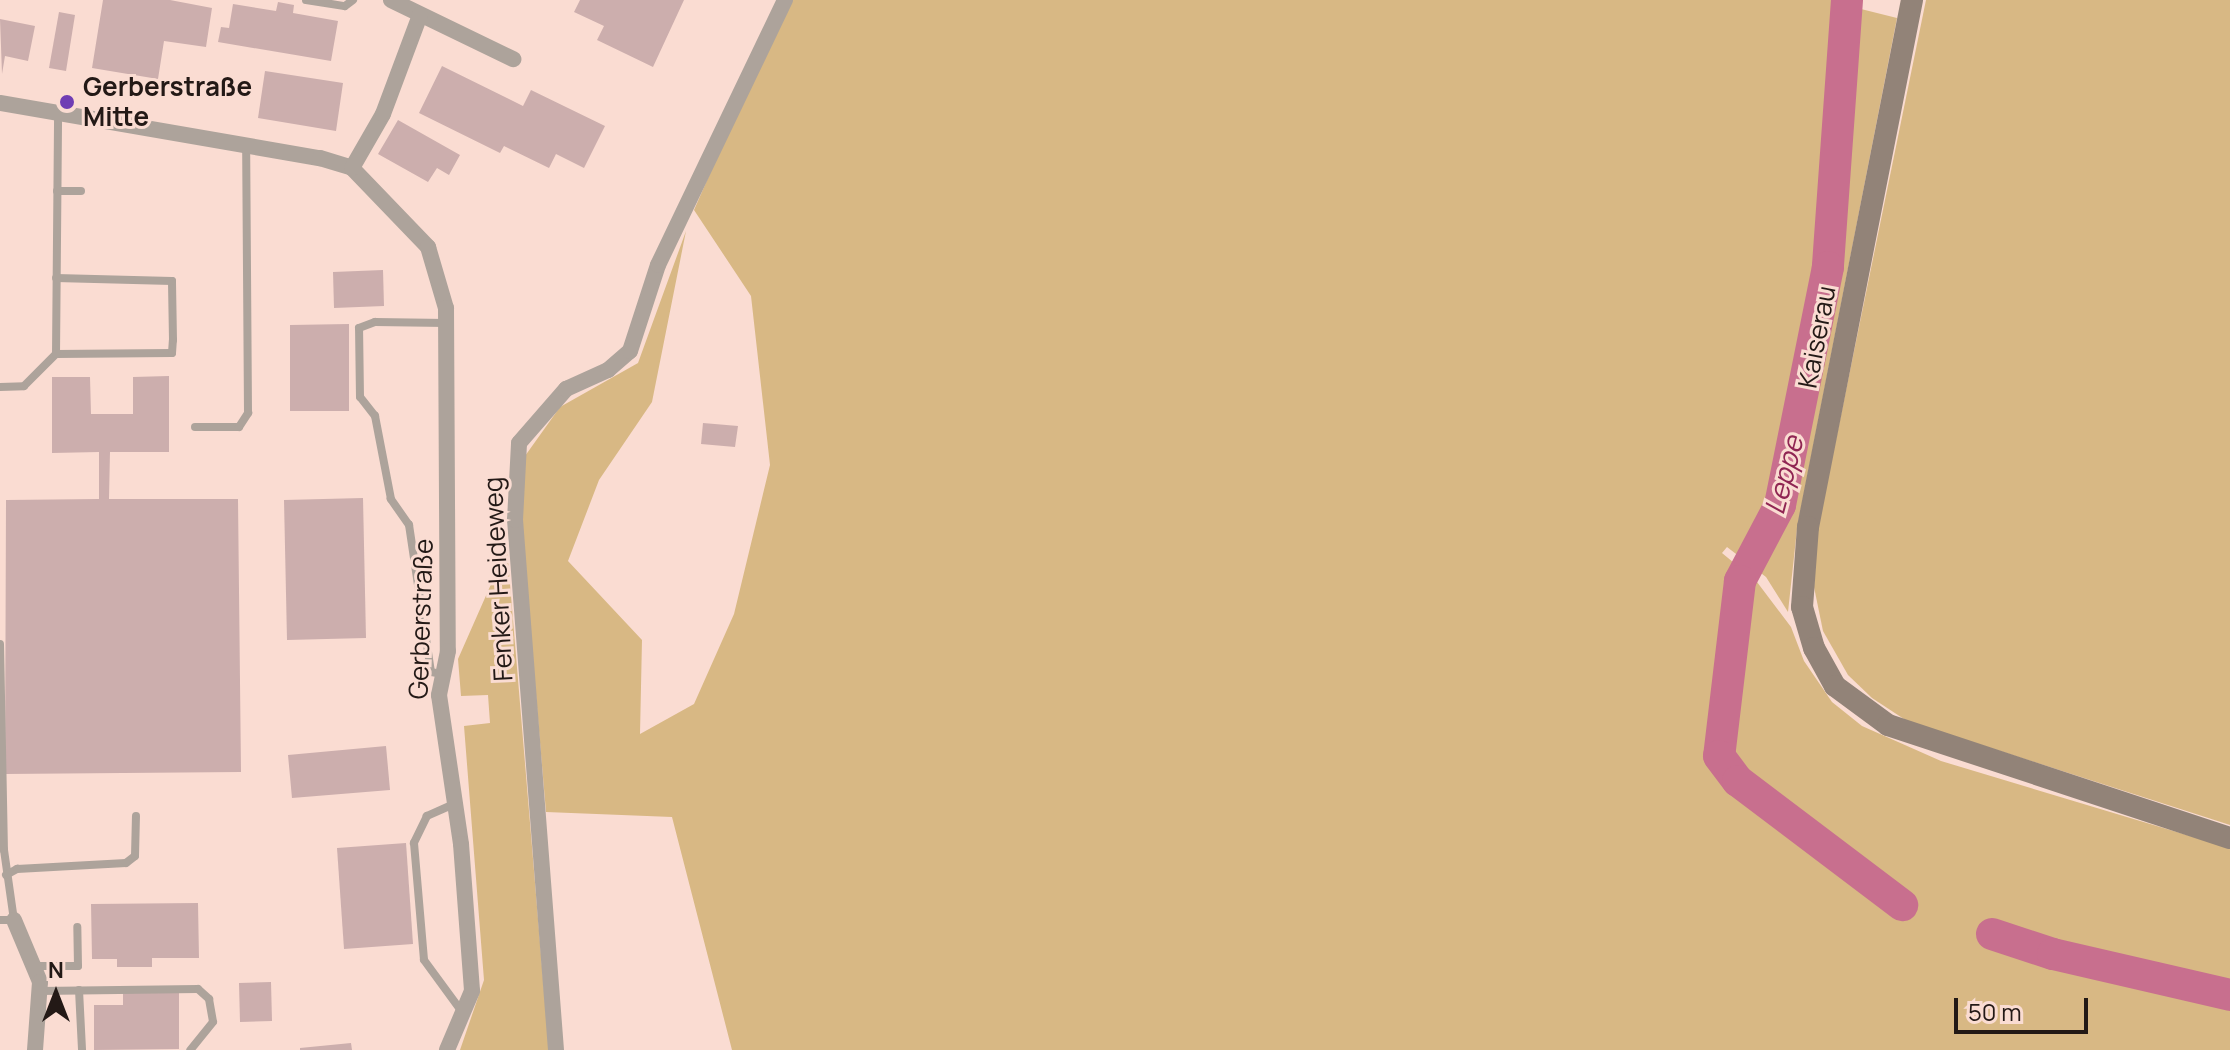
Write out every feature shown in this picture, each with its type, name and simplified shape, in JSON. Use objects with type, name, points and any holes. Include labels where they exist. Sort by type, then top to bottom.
[{"type":"main road","name":"Kaiserau","points":[[1912,0],[1808,527],[1802,607],[1814,648],[1835,686],[1888,725],[2230,838]]},
{"type":"street","points":[[391,0],[513,59]]},
{"type":"street","name":"Fenker Heideweg","points":[[556,1050],[515,520],[519,443],[566,389],[608,370],[630,351],[658,265],[785,0]]},
{"type":"street","points":[[0,103],[246,145],[352,168],[383,114],[420,15]]},
{"type":"street","name":"Gerberstraße","points":[[352,168],[428,247],[446,323],[449,531],[443,674],[439,695],[455,804],[472,991],[447,1050]]},
{"type":"street","points":[[7,920],[34,966],[40,991],[35,1050]]},
{"type":"lane","points":[[306,0],[345,6],[353,0]]},
{"type":"lane","points":[[56,354],[58,113]]},
{"type":"lane","points":[[195,427],[239,427],[248,413],[246,145]]},
{"type":"lane","points":[[57,191],[81,191]]},
{"type":"lane","points":[[0,387],[24,386],[56,354],[172,353],[172,281],[56,278]]},
{"type":"lane","points":[[443,674],[431,672],[409,525],[391,499],[375,416],[360,397],[359,328],[375,322],[446,323]]},
{"type":"lane","points":[[0,644],[7,920]]},
{"type":"lane","points":[[455,804],[427,816],[414,843],[424,960],[462,1013]]},
{"type":"lane","points":[[6,875],[17,869],[126,863],[135,856],[136,816]]},
{"type":"lane","points":[[34,966],[78,966],[77,927]]},
{"type":"lane","points":[[40,991],[198,989],[209,999],[213,1022],[190,1050]]},
{"type":"lane","points":[[79,990],[82,1050]]},
{"type":"shaded area","points":[[786,0],[1860,0],[1861,9],[1897,18],[1797,529],[1788,612],[1766,577],[1727,547],[1722,553],[1757,582],[1791,627],[1804,661],[1832,702],[1862,726],[1941,761],[2230,848],[2230,1050],[732,1050],[672,817],[546,812],[521,520],[525,456],[560,407],[638,363],[686,231],[652,402],[599,480],[568,561],[642,640],[640,734],[694,704],[734,614],[770,465],[751,296],[694,210]]},
{"type":"shaded area","points":[[1926,0],[2230,0],[2230,825],[1907,721],[1872,698],[1848,675],[1823,631],[1814,587],[1818,527]]},
{"type":"shaded area","points":[[507,548],[549,1050],[460,1050],[484,980],[464,726],[490,723],[488,695],[461,696],[458,659]]},
{"type":"building","points":[[103,0],[170,0],[212,8],[206,47],[164,41],[158,79],[92,68]]},
{"type":"building","points":[[580,0],[684,0],[653,67],[597,40],[604,26],[574,12]]},
{"type":"building","points":[[278,2],[294,5],[293,13],[338,21],[331,61],[218,42],[221,27],[229,28],[233,4],[276,11]]},
{"type":"building","points":[[59,12],[75,15],[66,71],[49,68]]},
{"type":"building","points":[[0,19],[35,26],[28,61],[5,56],[2,74]]},
{"type":"building","points":[[442,66],[523,106],[531,90],[605,126],[584,168],[556,154],[549,168],[504,146],[500,153],[419,113]]},
{"type":"building","points":[[265,71],[343,83],[336,131],[258,118]]},
{"type":"building","points":[[398,120],[460,155],[449,175],[437,168],[428,182],[378,154]]},
{"type":"building","points":[[383,270],[384,306],[334,308],[333,272]]},
{"type":"building","points":[[349,324],[349,411],[290,411],[290,325]]},
{"type":"building","points":[[169,376],[169,452],[110,452],[109,499],[238,499],[241,772],[5,774],[6,500],[99,499],[99,452],[52,453],[52,377],[90,377],[91,414],[133,414],[133,377]]},
{"type":"building","points":[[703,423],[738,426],[735,447],[701,444]]},
{"type":"building","points":[[363,498],[366,638],[287,640],[284,500]]},
{"type":"building","points":[[386,746],[390,790],[292,798],[288,755]]},
{"type":"building","points":[[406,843],[413,944],[344,949],[337,848]]},
{"type":"building","points":[[198,903],[199,958],[152,958],[152,967],[117,967],[117,959],[92,959],[91,904]]},
{"type":"building","points":[[271,982],[272,1021],[240,1022],[239,983]]},
{"type":"building","points":[[123,991],[179,991],[179,1049],[94,1050],[94,1005],[123,1005]]},
{"type":"building","points":[[351,1043],[352,1050],[300,1050],[300,1048]]},
{"type":"waterway","name":"Leppe","points":[[1847,0],[1828,267],[1780,505],[1740,581],[1719,756],[1738,781],[1902,905]]},
{"type":"waterway","name":"Leppe","points":[[1992,934],[2053,954],[2230,995]]},
{"type":"place","name":"Gerberstraße Mitte","points":[[67,102]]}]
